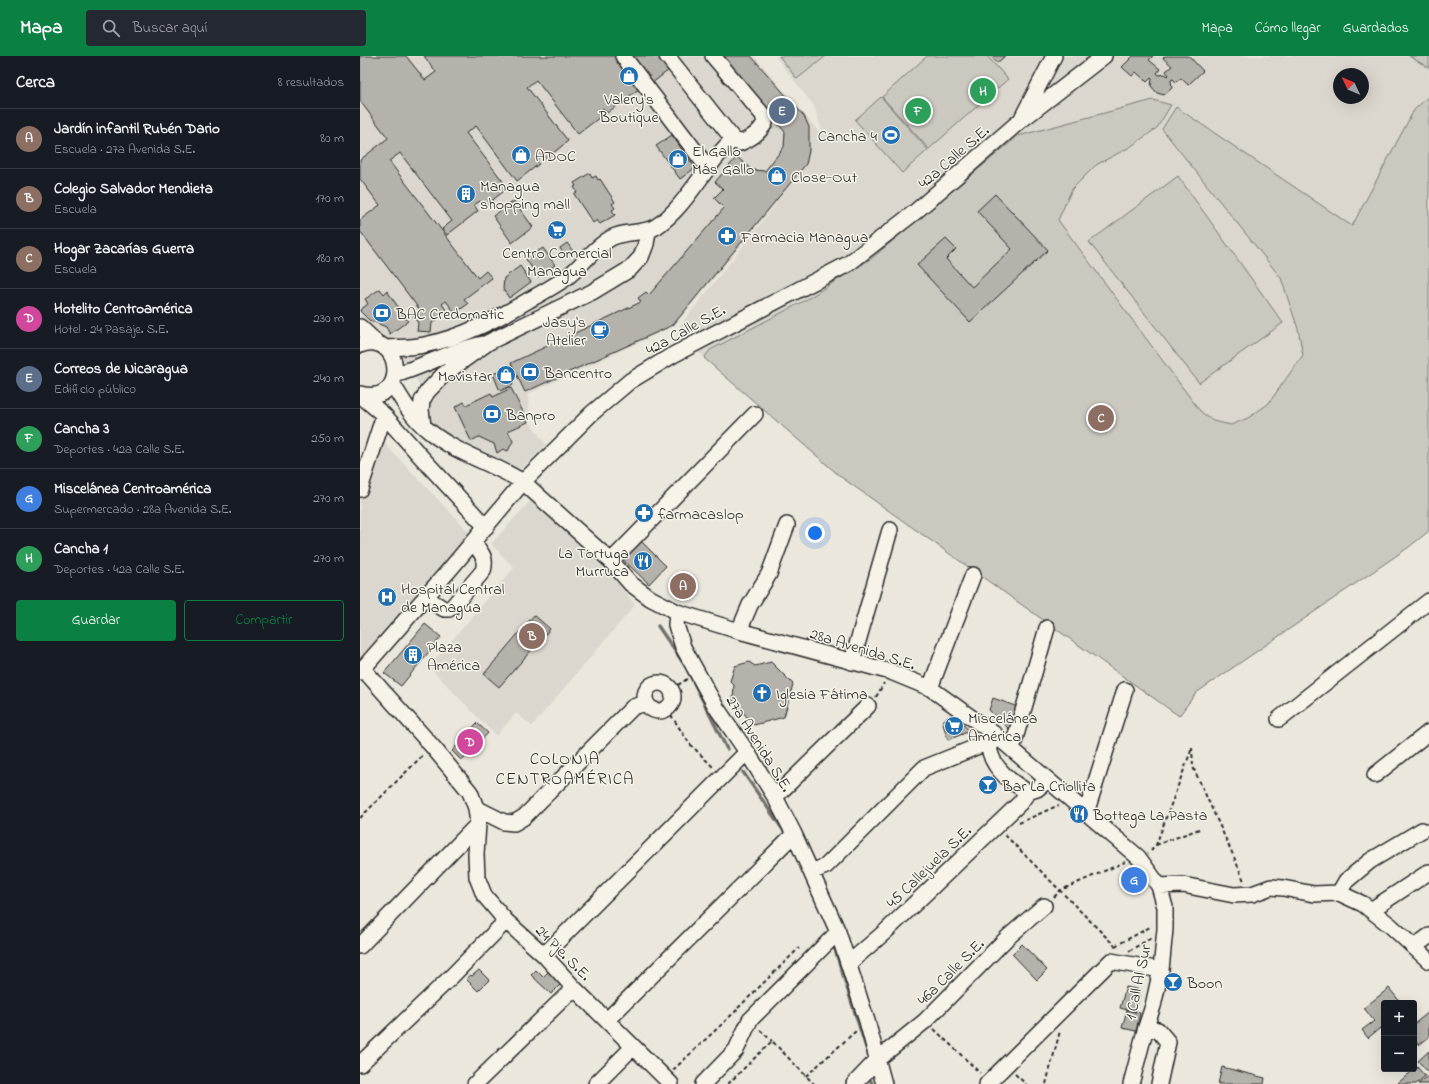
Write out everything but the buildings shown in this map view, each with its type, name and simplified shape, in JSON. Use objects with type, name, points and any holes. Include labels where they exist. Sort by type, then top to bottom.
[{"type":"street","points":[[623,56],[708,168]]},
{"type":"street","points":[[667,56],[733,139],[740,143],[749,140],[765,123],[763,115],[713,56]]},
{"type":"street","name":"42a Calle S.E.","points":[[361,670],[486,527],[523,482],[591,414],[630,382],[679,351],[848,264],[915,212],[1021,120],[1054,56]]},
{"type":"street","points":[[1021,120],[1104,56]]},
{"type":"street","points":[[360,345],[370,343],[381,346],[416,346],[437,342],[501,316],[566,277],[580,266],[591,253],[610,238],[629,232],[648,231],[657,226],[684,199],[733,139]]},
{"type":"street","points":[[423,426],[421,410],[422,401],[427,392],[444,374],[489,342],[592,292],[630,268],[641,257],[646,244],[648,231]]},
{"type":"street","points":[[360,327],[392,355],[396,365],[394,379],[403,401],[423,426],[443,441],[460,451],[509,473],[523,482],[611,561],[631,584],[650,598],[677,612]]},
{"type":"street","points":[[360,394],[368,396],[377,395],[386,390],[394,379],[416,368],[455,351],[489,342]]},
{"type":"street","points":[[360,394],[384,415],[486,527]]},
{"type":"street","points":[[611,561],[755,414]]},
{"type":"street","points":[[360,488],[384,415]]},
{"type":"street","points":[[739,631],[750,605],[769,574],[787,525]]},
{"type":"street","points":[[852,662],[890,530]]},
{"type":"street","points":[[425,597],[444,609],[449,610],[453,606],[483,571],[485,563],[484,557],[473,542]]},
{"type":"street","points":[[930,688],[973,575]]},
{"type":"street","points":[[1279,719],[1429,601]]},
{"type":"street","name":"28a Avenida S.E.","points":[[677,612],[739,631],[891,672],[930,688],[992,737],[1012,749],[1086,813],[1142,852],[1159,886]]},
{"type":"street","name":"27a Avenida S.E.","points":[[677,612],[676,625],[683,646],[690,660],[716,707],[747,752],[775,797],[811,872],[849,963],[873,1064],[884,1084]]},
{"type":"street","points":[[1012,749],[1047,628]]},
{"type":"street","name":"24 Pje. S.E.","points":[[361,670],[432,746],[470,792],[476,808],[478,824],[476,854],[477,877],[484,895],[506,921],[544,955],[574,988],[633,1047],[671,1078]]},
{"type":"street","points":[[663,682],[672,689],[674,700],[667,709],[655,711],[646,703],[645,692],[652,684],[663,682]]},
{"type":"street","points":[[1086,813],[1125,690]]},
{"type":"street","points":[[476,808],[504,822],[514,823],[524,817],[633,707],[646,703]]},
{"type":"street","points":[[775,797],[868,706]]},
{"type":"street","points":[[1375,775],[1429,732]]},
{"type":"street","points":[[992,737],[990,751],[999,770],[1014,784],[1028,792],[1038,788],[1048,780]]},
{"type":"street","points":[[811,872],[826,866],[924,768],[992,737]]},
{"type":"street","points":[[544,955],[747,752]]},
{"type":"street","name":"45 Callejuela S.E.","points":[[849,963],[1003,831],[1028,792]]},
{"type":"street","points":[[360,946],[478,824]]},
{"type":"street","points":[[1339,893],[1346,881],[1370,861],[1422,830]]},
{"type":"street","points":[[607,1020],[793,835]]},
{"type":"street","points":[[1371,910],[1429,872]]},
{"type":"street","points":[[1159,886],[1183,885],[1234,896],[1249,894],[1272,887],[1314,894],[1339,893],[1363,904],[1371,910],[1429,961]]},
{"type":"street","name":"1 Call Al Sur","points":[[1131,1084],[1153,1006],[1161,970],[1165,907],[1159,886]]},
{"type":"street","name":"46a Calle S.E.","points":[[854,1084],[873,1064],[925,1021],[1007,938],[1044,906]]},
{"type":"street","points":[[360,1064],[452,976],[506,921]]},
{"type":"street","points":[[703,1084],[736,1050],[750,1020],[836,934]]},
{"type":"street","points":[[1414,947],[1429,936]]},
{"type":"street","points":[[988,1083],[1111,961],[1161,970]]},
{"type":"street","points":[[475,1084],[574,988]]},
{"type":"street","points":[[1146,1027],[1158,1030],[1168,1042],[1159,1084]]},
{"type":"street","points":[[596,1084],[633,1047]]},
{"type":"path","points":[[868,706],[878,695],[891,672]]},
{"type":"path","points":[[672,689],[686,680]]},
{"type":"path","points":[[667,709],[689,743],[722,776]]},
{"type":"path","points":[[1044,906],[1061,890],[1142,852],[1151,852],[1156,845],[1192,747],[1193,767],[1234,857],[1249,894]]},
{"type":"path","points":[[360,818],[426,751]]},
{"type":"path","points":[[1017,824],[1065,803]]},
{"type":"path","points":[[1156,845],[1202,828]]},
{"type":"path","points":[[1003,831],[1115,946],[1165,924]]},
{"type":"path","points":[[1111,961],[1165,924]]},
{"type":"path","points":[[671,1078],[738,1009]]},
{"type":"path","points":[[925,1021],[988,1083]]},
{"type":"path","points":[[1046,1084],[1061,1027]]},
{"type":"path","points":[[806,1076],[852,1035]]},
{"type":"path","points":[[728,1084],[772,1041],[814,1084]]},
{"type":"shaded area","points":[[360,56],[754,56],[825,139],[814,106],[775,56],[1429,56],[1429,531],[1409,547],[1196,693],[1179,716],[841,477],[675,332],[789,188],[674,326],[528,394],[530,422],[546,445],[521,469],[432,430],[427,398],[394,343],[360,318]]},
{"type":"shaded area","points":[[779,56],[826,56],[797,79]]},
{"type":"shaded area","points":[[927,56],[987,56],[1008,79],[929,149],[882,97]]},
{"type":"shaded area","points":[[1409,56],[1429,56],[1429,68]]},
{"type":"shaded area","points":[[1429,96],[1429,531],[1409,547],[1196,693],[1179,716],[841,477],[704,358],[710,350],[804,301],[872,258],[1018,136],[1153,100],[1171,105],[1157,128],[1130,147],[1096,165],[1072,189],[1058,220],[1200,411],[1213,421],[1231,425],[1248,418],[1268,404],[1303,355],[1298,329],[1281,278],[1162,129],[1176,107],[1352,226],[1414,110]]},
{"type":"shaded area","name":"Cancha 4","points":[[881,97],[928,150],[902,173],[855,120]]},
{"type":"shaded area","points":[[1178,176],[1283,323],[1199,383],[1089,242]]},
{"type":"shaded area","name":"Hospital Central de Managua","points":[[380,439],[470,533],[360,661],[360,492]]},
{"type":"shaded area","points":[[532,499],[617,581],[635,605],[532,726],[516,713],[496,736],[429,667],[514,568],[491,544]]},
{"type":"waterway","points":[[658,626],[684,664]]},
{"type":"waterway","points":[[688,671],[727,749]]},
{"type":"waterway","points":[[743,772],[786,834]]},
{"type":"waterway","points":[[833,943],[868,1054]]},
{"type":"place","name":"Valery's Boutique","points":[[629,76]]},
{"type":"place","name":"Cancha 1","points":[[983,91]]},
{"type":"place","name":"Correos de Nicaragua","points":[[782,111]]},
{"type":"place","name":"Cancha 3","points":[[918,111]]},
{"type":"place","name":"Cancha 4","points":[[891,135]]},
{"type":"place","name":"ADOC","points":[[521,155]]},
{"type":"place","name":"El Gallo Más Gallo","points":[[678,159]]},
{"type":"place","name":"Close-Out","points":[[777,176]]},
{"type":"place","name":"Managua shopping mall","points":[[466,194]]},
{"type":"place","name":"Centro Comercial Managua","points":[[557,230]]},
{"type":"place","name":"Farmacia Managua","points":[[727,236]]},
{"type":"place","name":"BAC Credomatic","points":[[382,313]]},
{"type":"place","name":"Jasy's Atelier","points":[[600,330]]},
{"type":"place","name":"Bancentro","points":[[530,372]]},
{"type":"place","name":"Movistar","points":[[506,375]]},
{"type":"place","name":"Banpro","points":[[492,414]]},
{"type":"place","name":"Hogar Zacarías Guerra","points":[[1101,418]]},
{"type":"place","name":"farmacaslop","points":[[644,513]]},
{"type":"place","name":"La Tortuga Murruca","points":[[643,561]]},
{"type":"place","name":"Jardín infantil Rubén Dario","points":[[683,586]]},
{"type":"place","name":"Hospital Central de Managua","points":[[387,597]]},
{"type":"place","name":"Colegio Salvador Mendieta","points":[[532,636]]},
{"type":"place","name":"Plaza América","points":[[413,655]]},
{"type":"place","name":"Iglesia Fátima","points":[[762,693]]},
{"type":"place","name":"Miscelánea América","points":[[954,726]]},
{"type":"place","name":"Hotelito Centroamérica","points":[[470,742]]},
{"type":"place","name":"Bar La Criollita","points":[[988,785]]},
{"type":"place","name":"Bottega La Pasta","points":[[1079,814]]},
{"type":"place","name":"Miscelánea Centroamérica","points":[[1134,880]]},
{"type":"place","name":"Boon","points":[[1173,982]]},
{"type":"district","name":"COLONIA CENTROAMÉRICA","points":[[565,768]]}]
